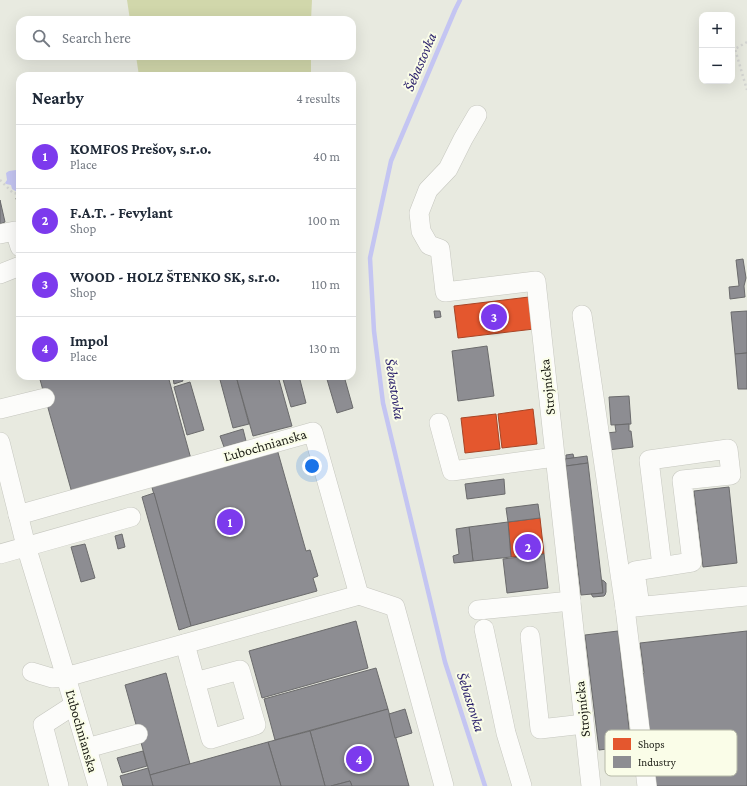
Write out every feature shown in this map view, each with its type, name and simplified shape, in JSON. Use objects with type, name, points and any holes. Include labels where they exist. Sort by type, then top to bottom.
[{"type":"lane","name":"Strojnícka","points":[[477,115],[448,169],[428,190],[419,213],[421,231],[429,245],[440,249],[445,292],[536,281],[591,786]]},
{"type":"lane","points":[[0,234],[16,231]]},
{"type":"lane","points":[[0,274],[16,268]]},
{"type":"lane","points":[[582,315],[633,607],[643,730]]},
{"type":"lane","points":[[0,410],[45,398]]},
{"type":"lane","points":[[440,423],[452,471],[555,457]]},
{"type":"lane","name":"Ľubochnianska","points":[[18,515],[313,432],[359,595],[66,677]]},
{"type":"lane","name":"Ľubochnianska","points":[[0,442],[26,546],[98,786]]},
{"type":"lane","points":[[633,607],[635,570],[692,562],[682,480],[731,474],[728,449],[649,460],[662,566]]},
{"type":"lane","points":[[0,554],[131,517]]},
{"type":"lane","points":[[359,595],[395,607],[444,786]]},
{"type":"lane","points":[[633,607],[747,596]]},
{"type":"lane","points":[[478,610],[571,601]]},
{"type":"lane","points":[[484,629],[506,733],[522,786]]},
{"type":"lane","points":[[530,636],[540,729],[584,724]]},
{"type":"lane","points":[[185,644],[195,682]]},
{"type":"lane","points":[[32,672],[52,678],[66,677]]},
{"type":"lane","points":[[59,786],[43,725],[74,705]]},
{"type":"lane","points":[[87,748],[138,734]]},
{"type":"lane","points":[[646,776],[647,786]]},
{"type":"path","points":[[747,42],[735,49],[747,90]]},
{"type":"path","points":[[0,180],[13,193],[16,193]]},
{"type":"green space","points":[[127,0],[312,0],[311,16],[129,16]]},
{"type":"green space","points":[[137,60],[311,60],[311,72],[138,72]]},
{"type":"water","points":[[16,170],[16,191],[12,189],[11,185],[5,183],[7,180],[6,173]]},
{"type":"building: Shops","points":[[529,297],[534,329],[458,338],[454,306]]},
{"type":"building: Shops","points":[[533,409],[537,444],[502,448],[498,414]]},
{"type":"building: Shops","points":[[496,414],[500,449],[465,453],[461,418]]},
{"type":"building: Shops","points":[[540,518],[544,554],[511,557],[508,522]]},
{"type":"building: Industry","points":[[0,200],[5,222],[0,224]]},
{"type":"building: Industry","points":[[743,259],[746,278],[744,286],[745,297],[730,299],[729,287],[739,286],[736,260]]},
{"type":"building: Industry","points":[[434,311],[440,311],[441,317],[435,318]]},
{"type":"building: Industry","points":[[747,311],[747,353],[735,354],[731,312]]},
{"type":"building: Industry","points":[[487,346],[494,396],[458,401],[452,351]]},
{"type":"building: Industry","points":[[747,353],[747,389],[738,389],[735,354]]},
{"type":"building: Industry","points":[[40,380],[169,380],[191,459],[72,493]]},
{"type":"building: Industry","points":[[173,380],[183,381],[174,384]]},
{"type":"building: Industry","points":[[220,380],[237,380],[249,424],[233,428]]},
{"type":"building: Industry","points":[[237,380],[279,380],[292,426],[253,436]]},
{"type":"building: Industry","points":[[283,380],[300,380],[306,403],[291,407]]},
{"type":"building: Industry","points":[[327,380],[345,380],[353,408],[337,413]]},
{"type":"building: Industry","points":[[190,382],[204,430],[187,435],[174,387]]},
{"type":"building: Industry","points":[[629,396],[631,424],[611,425],[609,397]]},
{"type":"building: Industry","points":[[629,424],[633,447],[608,450],[606,433],[616,432],[615,425]]},
{"type":"building: Industry","points":[[243,429],[246,441],[224,447],[220,436]]},
{"type":"building: Industry","points":[[277,449],[306,551],[310,550],[318,576],[313,578],[317,591],[191,626],[151,484]]},
{"type":"building: Industry","points":[[573,454],[574,458],[566,459],[566,455]]},
{"type":"building: Industry","points":[[587,456],[588,463],[566,466],[565,459]]},
{"type":"building: Industry","points":[[588,463],[603,593],[581,595],[574,536],[571,536],[569,511],[571,511],[566,466]]},
{"type":"building: Industry","points":[[504,479],[505,494],[467,499],[465,484]]},
{"type":"building: Industry","points":[[729,487],[737,563],[703,567],[694,491]]},
{"type":"building: Industry","points":[[154,493],[191,626],[179,630],[142,497]]},
{"type":"building: Industry","points":[[538,504],[540,518],[508,522],[506,508]]},
{"type":"building: Industry","points":[[508,522],[511,557],[473,561],[469,527]]},
{"type":"building: Industry","points":[[469,527],[473,561],[454,563],[453,556],[459,554],[456,529]]},
{"type":"building: Industry","points":[[122,534],[125,547],[118,549],[115,536]]},
{"type":"building: Industry","points":[[85,544],[95,578],[81,582],[71,547]]},
{"type":"building: Industry","points":[[544,554],[548,588],[507,593],[503,559]]},
{"type":"building: Industry","points":[[602,580],[606,583],[605,595],[593,597],[591,594],[603,593]]},
{"type":"building: Industry","points":[[356,621],[368,668],[262,698],[249,651]]},
{"type":"building: Industry","points":[[618,631],[629,730],[605,730],[605,749],[599,750],[585,635]]},
{"type":"building: Industry","points":[[747,631],[747,786],[656,786],[655,776],[737,776],[737,730],[650,730],[640,643]]},
{"type":"building: Industry","points":[[376,668],[388,709],[275,740],[264,699]]},
{"type":"building: Industry","points":[[166,673],[190,764],[150,775],[125,685]]},
{"type":"building: Industry","points":[[388,709],[409,786],[352,786],[350,781],[325,786],[310,731]]},
{"type":"building: Industry","points":[[405,709],[412,733],[395,738],[389,714]]},
{"type":"building: Industry","points":[[310,731],[325,786],[281,786],[268,742]]},
{"type":"building: Industry","points":[[268,742],[281,786],[153,786],[150,775]]},
{"type":"building: Industry","points":[[143,751],[147,766],[122,773],[117,758]]},
{"type":"building: Industry","points":[[148,768],[153,786],[123,786],[120,776]]},
{"type":"building: Industry","points":[[350,781],[352,786],[331,786]]},
{"type":"waterway","name":"Šebastovka","points":[[460,0],[391,161],[370,258],[374,331],[383,403],[445,662],[485,786]]},
{"type":"place","name":"WOOD - HOLZ ŠTENKO SK, s.r.o.","points":[[494,317]]},
{"type":"place","name":"KOMFOS Prešov, s.r.o.","points":[[230,522]]},
{"type":"place","name":"F.A.T. - Fevylant","points":[[528,547]]},
{"type":"place","name":"Impol","points":[[359,759]]}]
